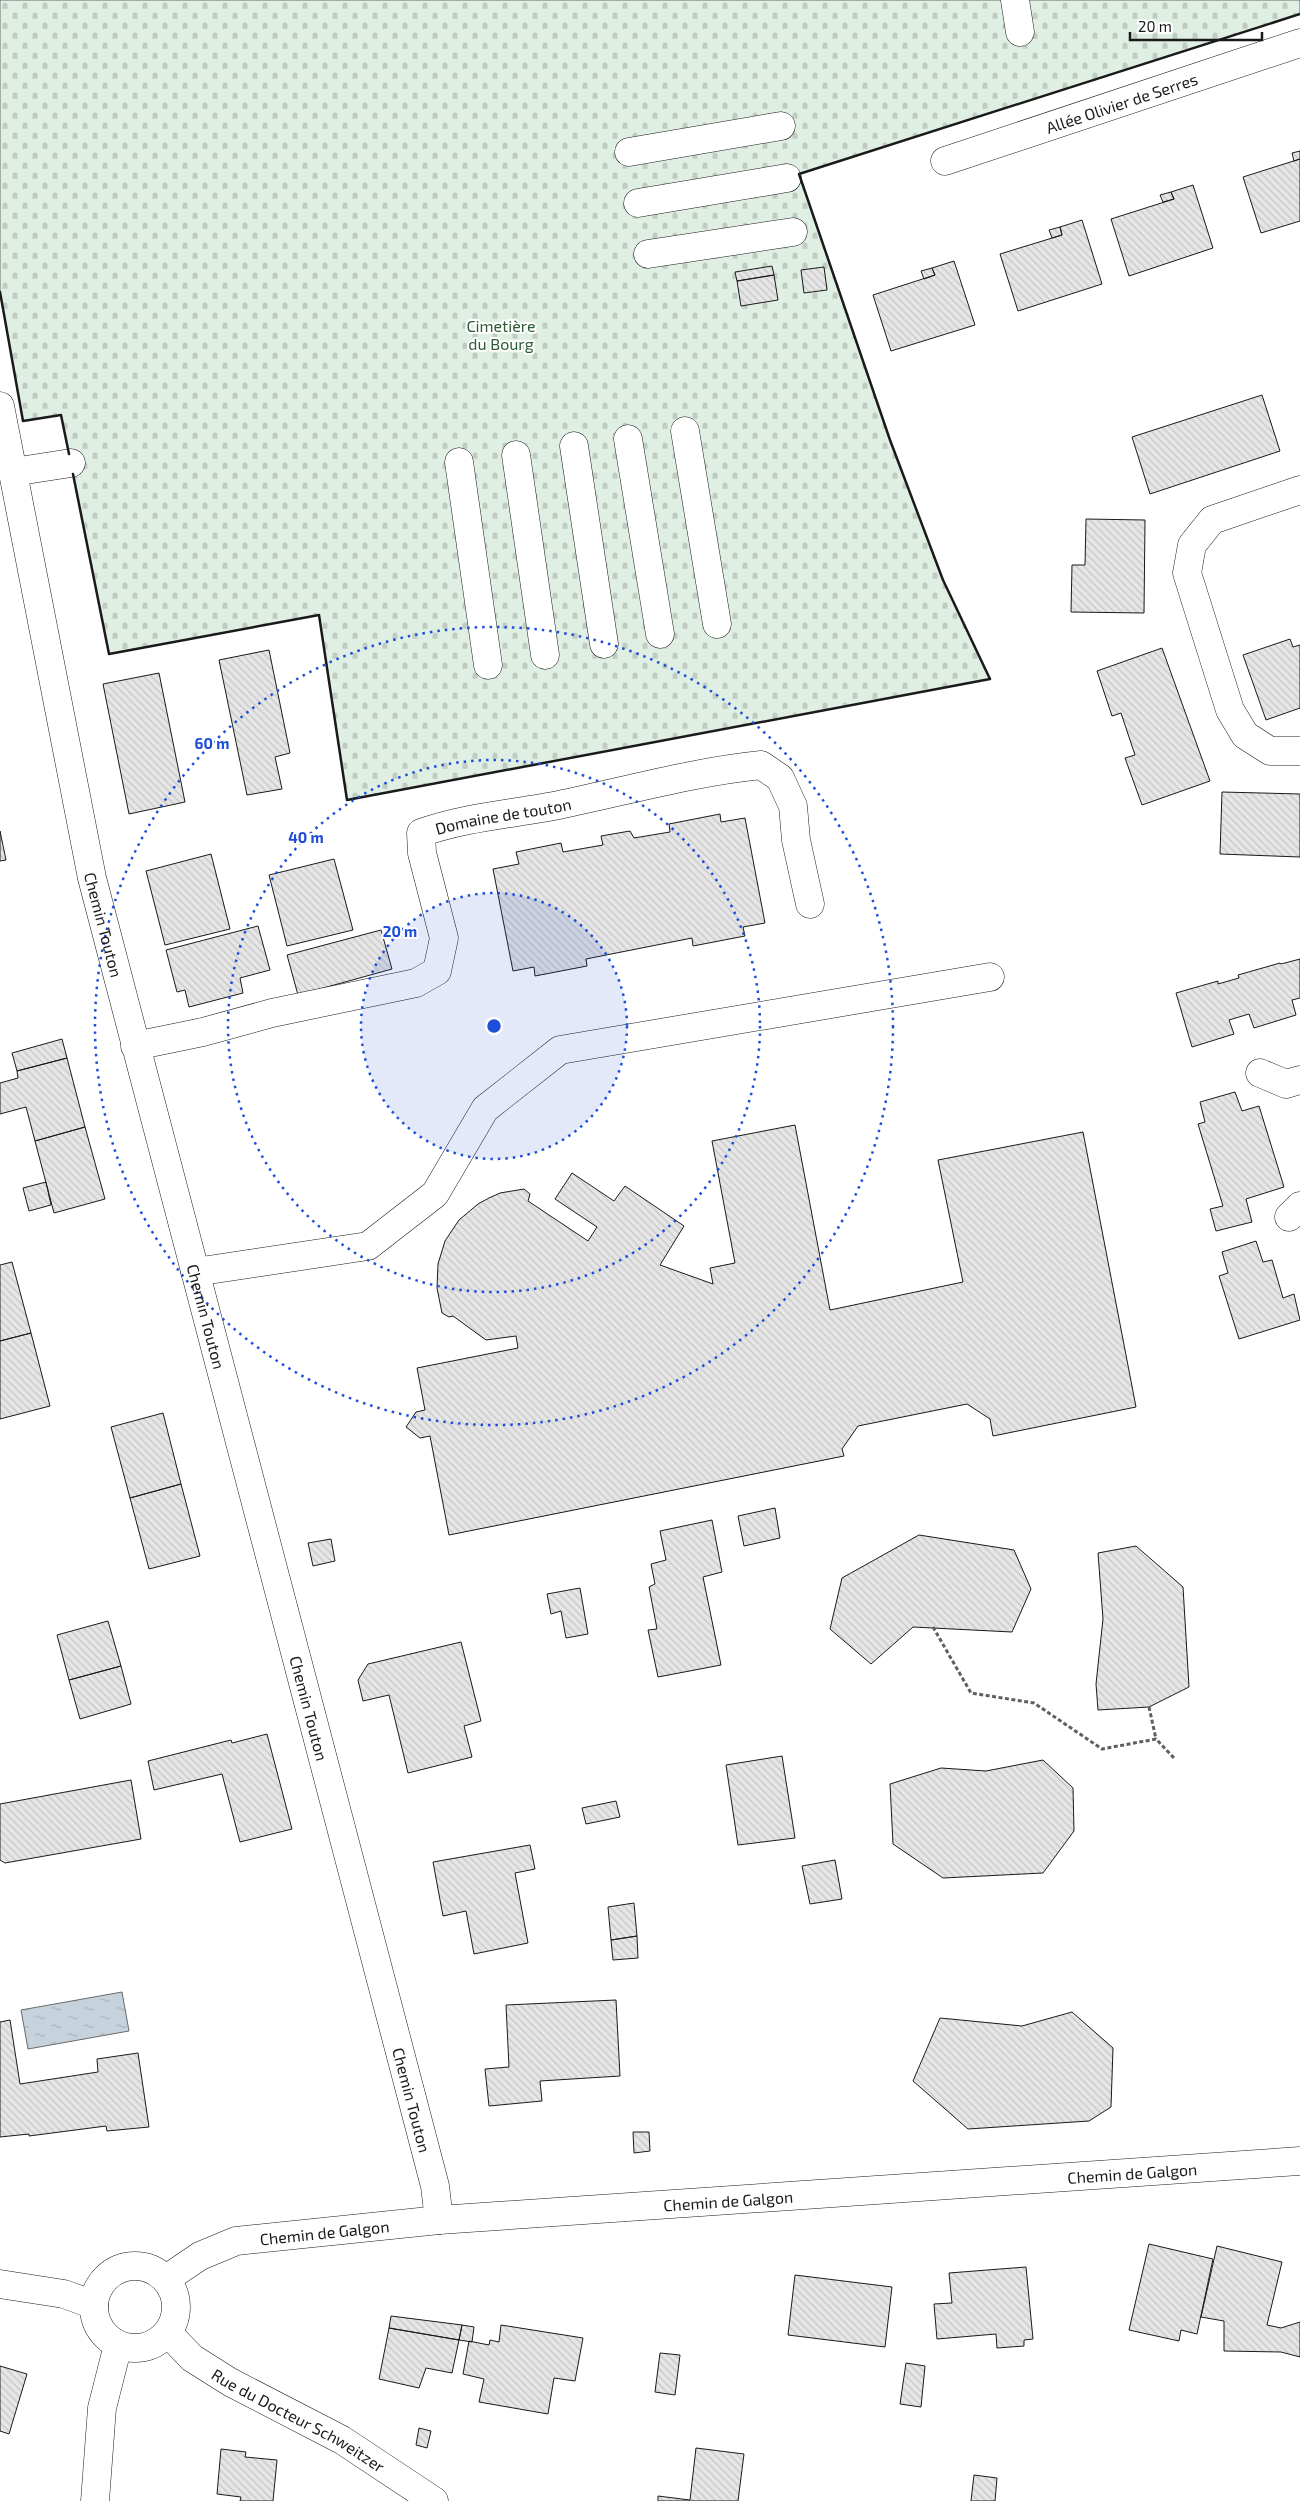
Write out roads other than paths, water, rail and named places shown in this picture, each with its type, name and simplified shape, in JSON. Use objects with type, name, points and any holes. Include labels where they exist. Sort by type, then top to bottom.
[{"type":"street","points":[[1015,0],[1020,32]]},
{"type":"street","name":"Allée Olivier de Serres","points":[[945,161],[1300,43]]},
{"type":"street","points":[[629,152],[781,126]]},
{"type":"street","points":[[638,203],[787,178]]},
{"type":"street","points":[[648,254],[793,232]]},
{"type":"street","name":"Chemin Touton","points":[[0,406],[92,878],[435,2186],[440,2220]]},
{"type":"street","points":[[685,431],[717,624]]},
{"type":"street","points":[[628,439],[660,634]]},
{"type":"street","points":[[574,446],[604,644]]},
{"type":"street","points":[[516,455],[545,655]]},
{"type":"street","points":[[459,462],[488,665]]},
{"type":"street","points":[[13,472],[71,463]]},
{"type":"street","points":[[1300,490],[1212,520],[1192,545],[1186,573],[1230,710],[1245,735],[1270,751],[1300,751]]},
{"type":"street","name":"Domaine de touton","points":[[135,1046],[203,1032],[272,1013],[416,983],[437,971],[444,938],[422,853],[421,833],[446,824],[516,814],[724,769],[761,765],[780,778],[793,806],[796,840],[810,904]]},
{"type":"street","points":[[195,1272],[368,1246],[435,1194],[485,1109],[560,1050],[990,977]]},
{"type":"street","points":[[1260,1073],[1286,1084],[1300,1080]]},
{"type":"street","name":"Chemin de Galgon","points":[[166,2279],[200,2256],[236,2241],[440,2220],[1300,2161]]},
{"type":"street","points":[[137,2266],[153,2269],[166,2279],[176,2300],[174,2323],[168,2333],[158,2342],[145,2348],[131,2348],[118,2345],[104,2335],[96,2321],[94,2304],[98,2289],[108,2276],[122,2268],[137,2266]]},
{"type":"street","points":[[0,2284],[64,2294],[94,2304]]},
{"type":"street","name":"Rue du Docteur Schweitzer","points":[[168,2333],[192,2358],[223,2377],[342,2440],[434,2501]]},
{"type":"street","points":[[95,2501],[102,2408],[118,2345]]},
{"type":"water","points":[[122,1992],[129,2031],[28,2049],[21,2010]]},
{"type":"park label","name":"Cimetière du Bourg","points":[[501,334]]}]
